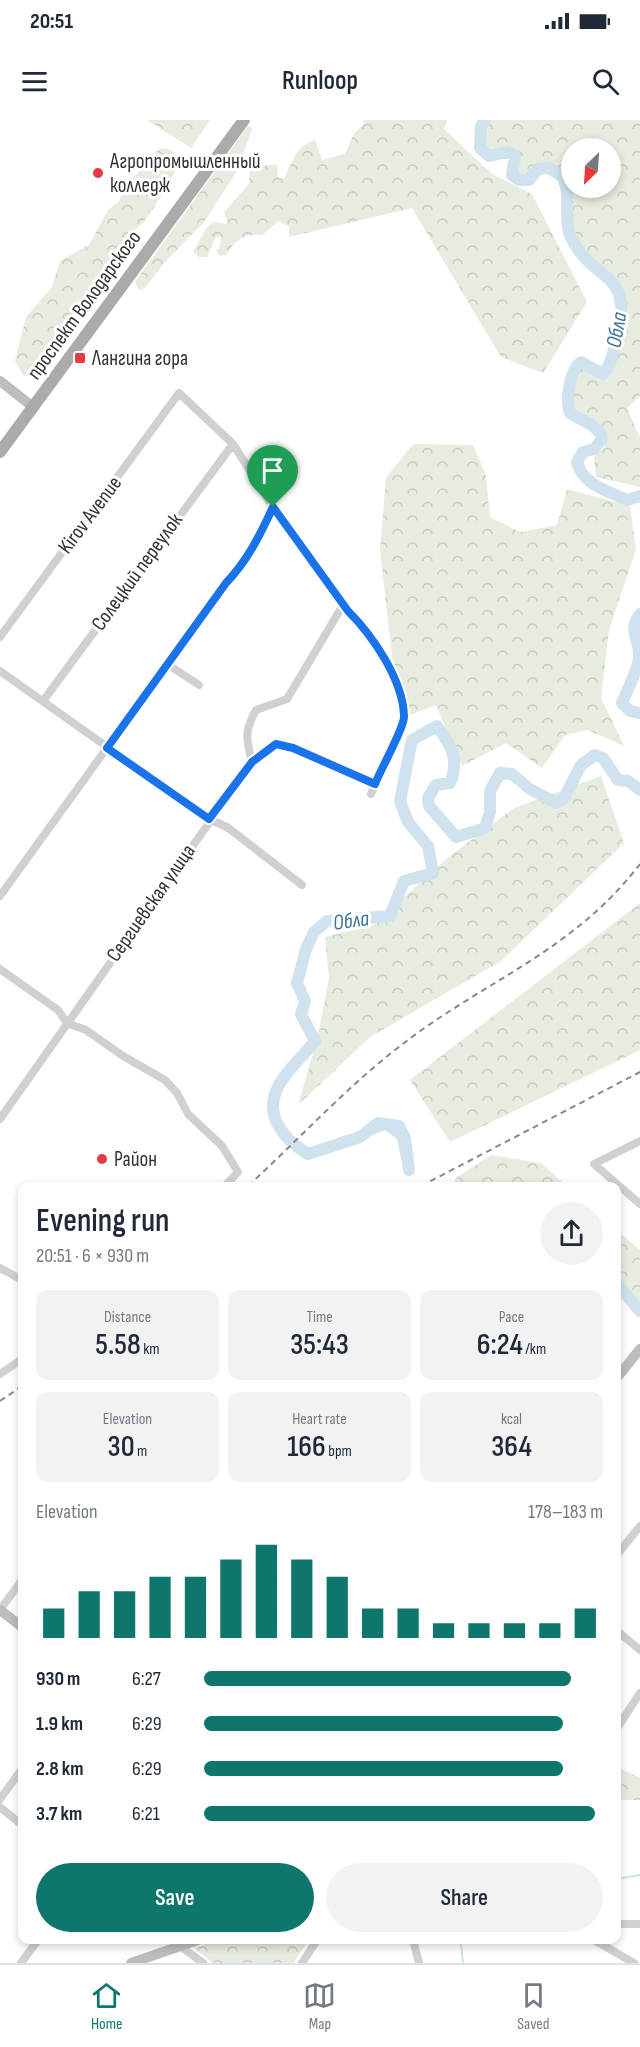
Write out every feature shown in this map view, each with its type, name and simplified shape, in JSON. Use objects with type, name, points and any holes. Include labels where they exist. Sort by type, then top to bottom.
[{"type":"main road","name":"проспект Володарского","points":[[0,452],[244,120]]},
{"type":"street","points":[[0,381],[33,407]]},
{"type":"street","name":"Kirov Avenue","points":[[0,637],[41,578],[83,527],[179,393],[233,444]]},
{"type":"street","points":[[233,444],[273,507],[343,605],[361,625],[394,674],[405,717],[371,794]]},
{"type":"street","name":"Солецкий переулок","points":[[43,701],[233,444]]},
{"type":"street","points":[[0,896],[226,583],[243,566],[256,545],[273,507]]},
{"type":"street","points":[[252,762],[246,739],[247,727],[256,710],[287,699],[343,605]]},
{"type":"street","points":[[167,664],[199,685]]},
{"type":"street","points":[[0,671],[209,819],[227,827],[302,885]]},
{"type":"street","name":"Сергиевская улица","points":[[0,1119],[209,819],[252,762],[276,744],[293,748],[375,784]]},
{"type":"street","points":[[0,969],[58,1010],[66,1023],[86,1030],[123,1056],[165,1080],[177,1094],[188,1114],[222,1146],[238,1172],[229,1182]]},
{"type":"street","points":[[615,1182],[594,1164],[640,1141]]},
{"type":"street","points":[[621,1187],[640,1204]]},
{"type":"street","points":[[0,1268],[18,1279]]},
{"type":"street","points":[[621,1373],[640,1349]]},
{"type":"street","points":[[0,1374],[18,1362]]},
{"type":"street","points":[[621,1550],[640,1526]]},
{"type":"street","points":[[18,1585],[0,1610],[18,1624]]},
{"type":"street","points":[[621,1634],[640,1650]]},
{"type":"street","points":[[621,1722],[640,1693]]},
{"type":"street","points":[[0,1799],[18,1774]]},
{"type":"street","points":[[0,1807],[18,1822]]},
{"type":"street","points":[[621,1924],[640,1924]]},
{"type":"street","points":[[21,1963],[35,1944]]},
{"type":"street","points":[[131,1963],[175,1944]]},
{"type":"street","points":[[182,1944],[203,1963]]},
{"type":"street","points":[[302,1963],[314,1944]]},
{"type":"street","points":[[414,1944],[419,1963]]},
{"type":"street","points":[[601,1944],[634,1963]]},
{"type":"green space","points":[[147,120],[210,120],[191,148]]},
{"type":"green space","points":[[363,120],[447,120],[444,129],[492,174],[532,194],[587,302],[543,373],[501,357],[412,208],[289,237],[289,227],[279,221],[262,235],[245,236],[232,246],[226,255],[219,256],[216,250],[219,249],[221,237],[216,237],[207,257],[199,257],[193,252],[206,229],[213,222],[228,224],[224,212],[249,184],[250,168],[277,164],[278,177],[284,179],[299,150],[315,140],[322,160],[345,154],[354,133],[364,124]]},
{"type":"green space","points":[[489,120],[640,120],[640,396],[627,408],[640,438],[640,487],[596,477],[594,457],[605,447],[601,432],[594,424],[572,411],[570,404],[579,368],[587,367],[596,377],[604,378],[611,368],[621,342],[624,312],[619,285],[612,275],[590,260],[574,237],[570,223],[569,198],[621,198],[621,138],[561,138],[561,172],[549,164],[537,166],[528,177],[516,174],[518,154],[508,149],[490,153],[483,147],[484,127]]},
{"type":"green space","points":[[248,126],[252,128],[251,133],[235,174],[204,222],[165,262],[145,288],[139,290],[135,282]]},
{"type":"green space","points":[[164,148],[176,155],[177,162],[169,184],[146,219],[114,252],[63,340],[43,354],[32,370],[24,376],[15,361],[26,317],[52,287],[60,261],[89,245],[108,210],[118,202],[132,179],[158,150]]},
{"type":"green space","points":[[413,444],[473,445],[486,475],[490,517],[520,532],[557,525],[567,489],[630,506],[636,549],[609,630],[601,698],[624,746],[587,730],[565,735],[542,768],[506,743],[462,766],[436,705],[405,717],[394,674],[380,550],[386,478]]},
{"type":"green space","points":[[601,776],[624,843],[501,961],[370,1037],[298,1105],[318,1036],[329,978],[325,937],[373,925],[450,856],[514,808]]},
{"type":"green space","points":[[640,903],[640,1050],[450,1142],[410,1080]]},
{"type":"green space","points":[[491,1155],[541,1163],[562,1182],[454,1182]]},
{"type":"green space","points":[[621,1234],[640,1250],[640,1307],[621,1295]]},
{"type":"green space","points":[[621,1769],[640,1778],[640,1800],[621,1800]]},
{"type":"green space","points":[[206,1944],[306,1944],[293,1963],[213,1963],[194,1948]]},
{"type":"water","points":[[378,1123],[399,1126],[405,1138],[409,1170],[401,1158],[397,1139],[385,1130],[306,1160],[308,1154],[360,1137]]},
{"type":"waterway","name":"Обла","points":[[485,120],[481,126],[480,148],[489,156],[508,152],[515,156],[512,175],[519,180],[529,180],[538,169],[549,168],[563,177],[567,193],[567,222],[570,235],[578,250],[608,278],[620,298],[621,314],[609,366],[603,374],[581,362],[574,372],[568,401],[570,413],[589,423],[602,439],[594,449],[583,452],[577,462],[580,470],[590,482],[627,500],[640,496]]},
{"type":"waterway","name":"Обла","points":[[640,614],[634,626],[639,651],[638,661],[622,703],[630,711],[640,713]]},
{"type":"waterway","name":"Обла","points":[[409,1170],[405,1138],[399,1126],[378,1123],[360,1137],[308,1154],[285,1135],[279,1127],[273,1109],[280,1083],[315,1041],[301,1014],[305,1001],[297,983],[306,949],[314,932],[327,921],[390,916],[404,881],[433,873],[428,846],[408,822],[400,801],[412,740],[437,726],[450,746],[454,760],[450,783],[436,785],[428,798],[429,806],[456,837],[485,828],[490,812],[490,791],[500,773],[512,774],[530,789],[556,803],[564,798],[581,765],[595,755],[603,758],[618,780],[628,781],[640,790]]},
{"type":"waterway","name":"Обла","points":[[621,1289],[640,1311]]},
{"type":"waterway","points":[[621,1878],[640,1875]]},
{"type":"waterway","points":[[461,1944],[463,1963]]},
{"type":"railway","points":[[252,1182],[339,1099],[395,1050],[427,1026],[555,944],[613,895],[640,864]]},
{"type":"railway","points":[[429,1182],[640,1072]]},
{"type":"railway","points":[[0,1401],[18,1389]]},
{"type":"place","name":"Агропромышленный колледж","points":[[98,173]]},
{"type":"place","name":"Лангина гора","points":[[80,358]]},
{"type":"place","name":"Район","points":[[102,1159]]},
{"type":"route","points":[[273,507],[348,611],[361,625],[394,674],[405,717],[375,784],[293,748],[276,744],[252,762],[209,819],[107,748],[226,583],[243,566],[256,545],[273,507]]}]
